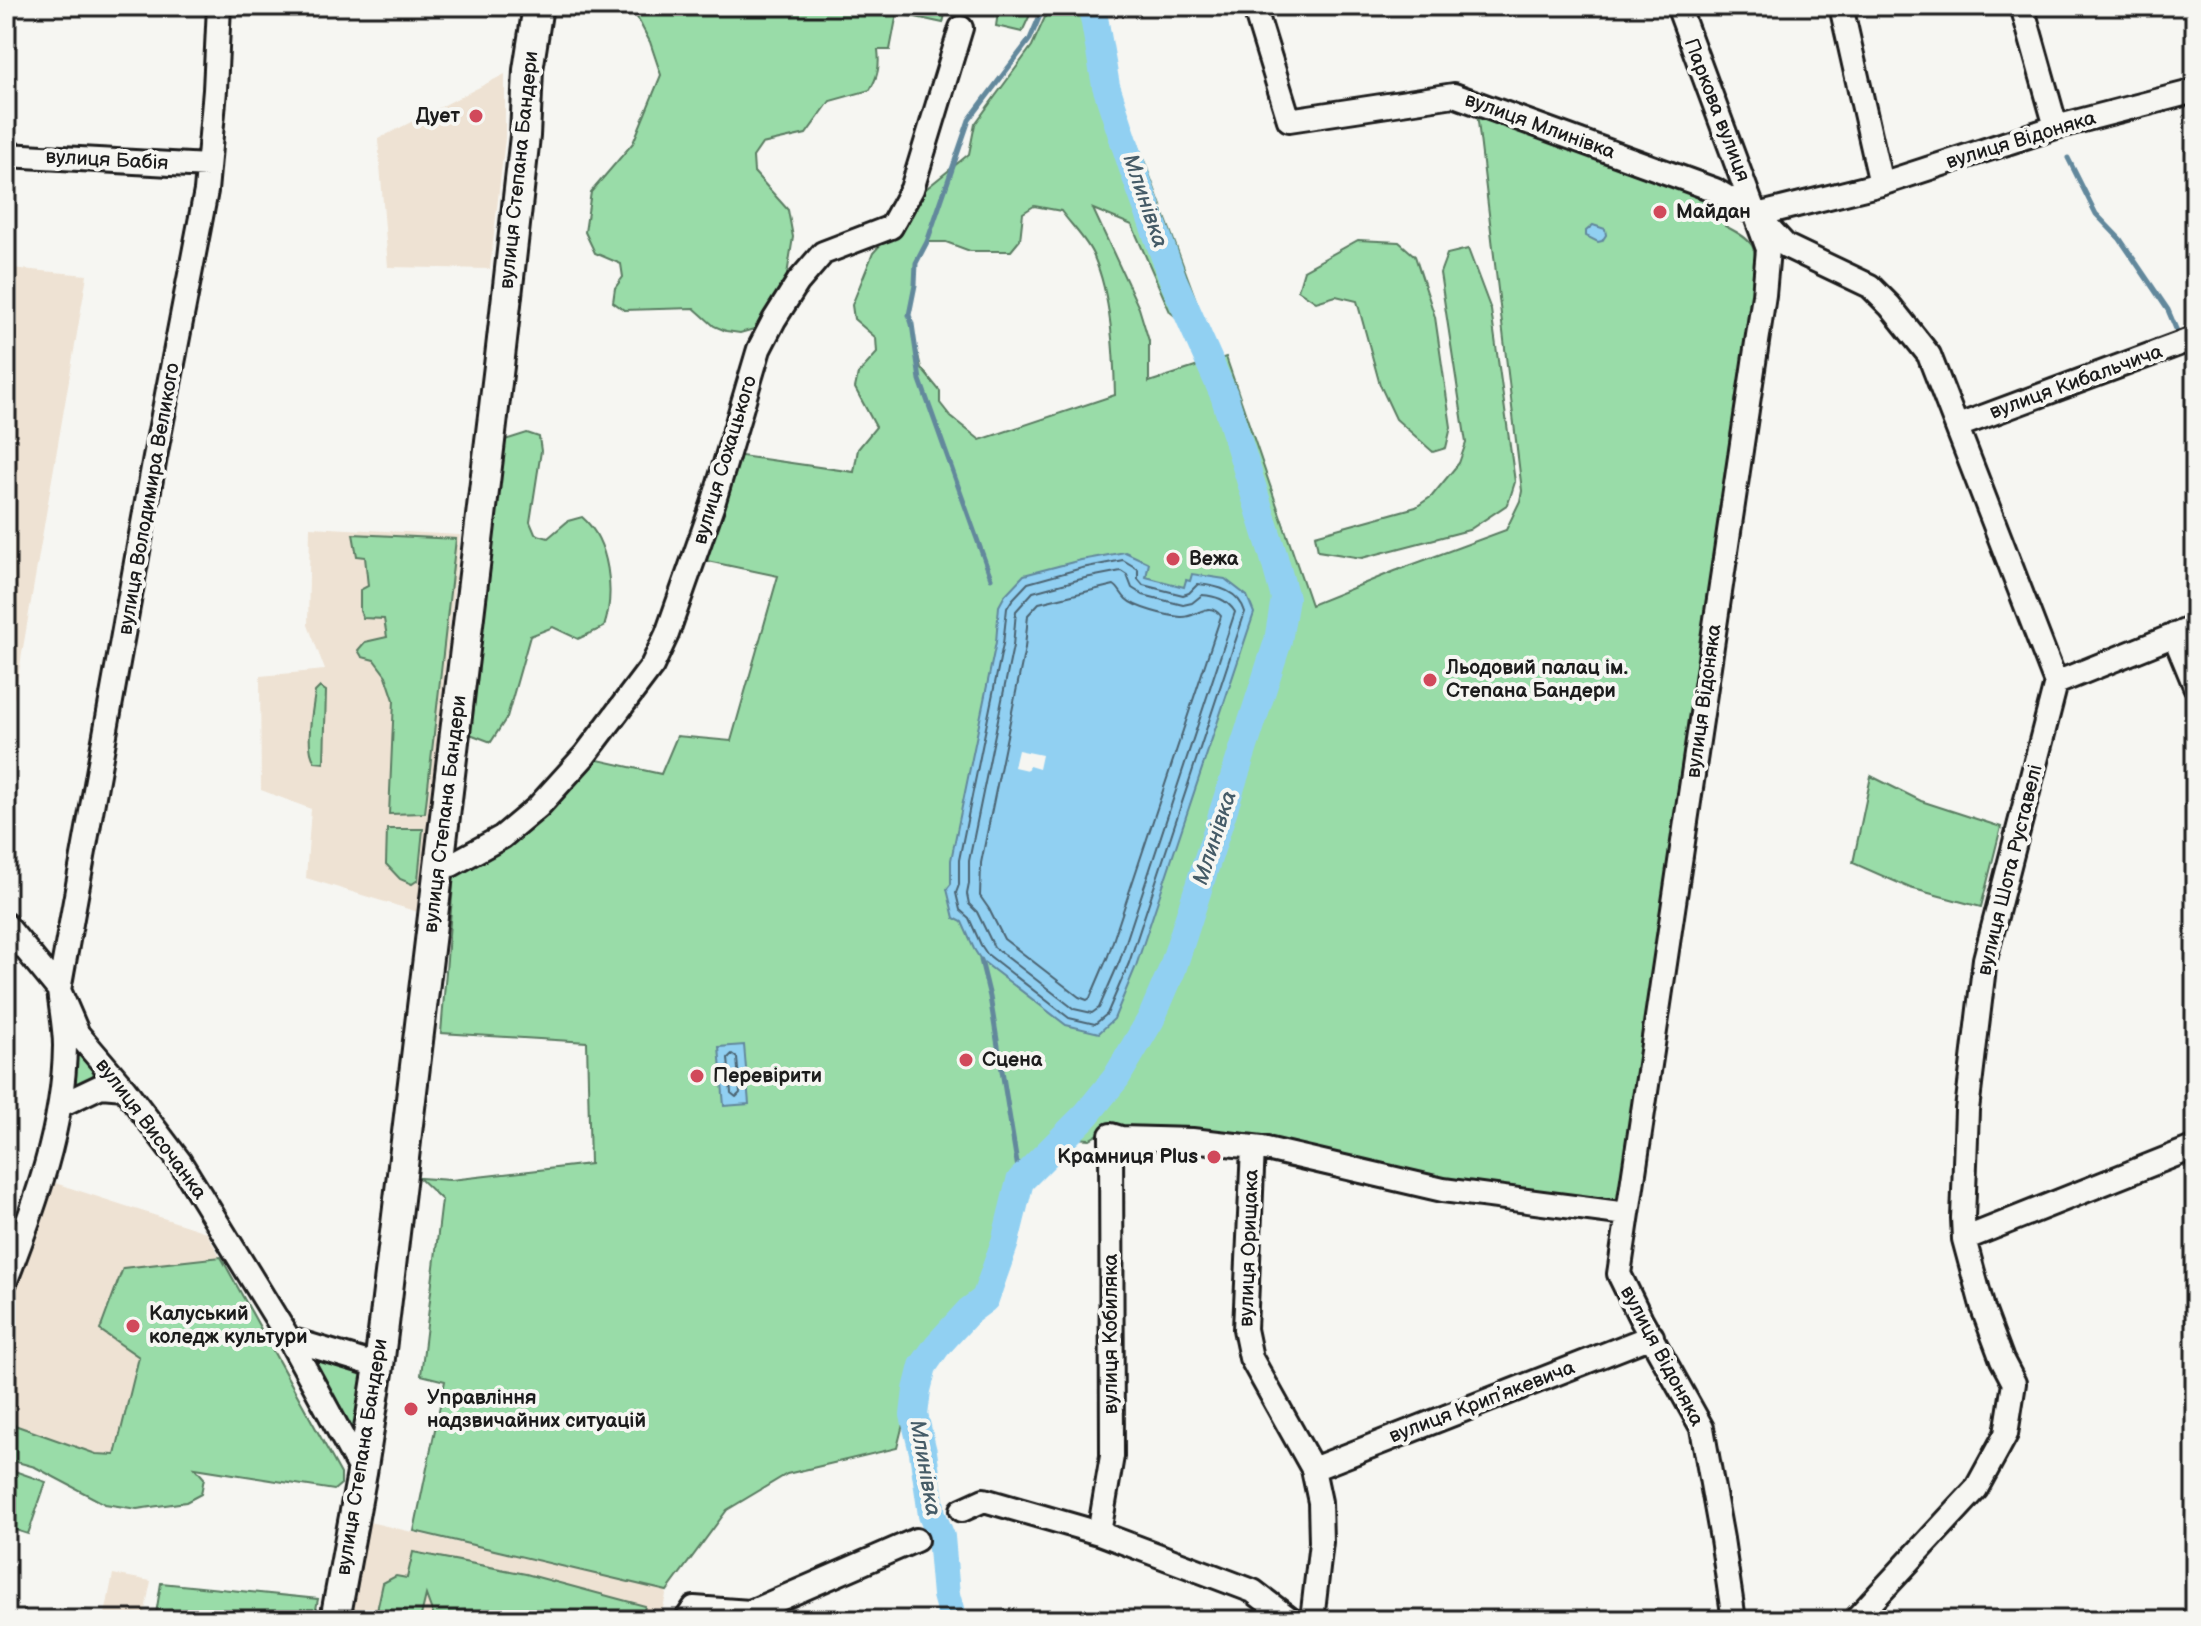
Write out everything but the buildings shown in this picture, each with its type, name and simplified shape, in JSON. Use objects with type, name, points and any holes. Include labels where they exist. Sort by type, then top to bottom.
[{"type":"main road","name":"вулиця Степана Бандери","points":[[335,1620],[379,1366],[525,136],[528,70],[538,6]]},
{"type":"street","name":"вулиця Володимира Великого","points":[[6,1280],[34,1208],[61,1105],[65,1042],[59,990],[206,191],[219,6]]},
{"type":"street","name":"вулиця Млинівка","points":[[1254,6],[1289,120],[1454,95],[1715,190],[1757,215]]},
{"type":"street","name":"Паркова вулиця","points":[[1678,6],[1757,215]]},
{"type":"street","points":[[1841,6],[1881,184]]},
{"type":"street","points":[[2022,6],[2056,127]]},
{"type":"street","name":"вулиця Сохацького","points":[[440,864],[451,865],[502,837],[538,807],[585,755],[652,666],[667,634],[713,504],[759,349],[798,282],[823,253],[891,227],[912,189],[961,28]]},
{"type":"street","name":"вулиця Відоняка","points":[[1734,1620],[1702,1428],[1619,1274],[1764,295],[1768,249],[1757,215],[1881,184],[2056,127],[2195,91]]},
{"type":"street","name":"вулиця Бабія","points":[[6,155],[208,166]]},
{"type":"street","points":[[1757,215],[1786,246],[1870,286],[1929,355],[2056,683],[2185,631],[2195,686]]},
{"type":"street","name":"вулиця Кибальчича","points":[[1958,426],[2195,338]]},
{"type":"street","name":"вулиця Шота Руставелі","points":[[1855,1620],[1976,1489],[2006,1434],[2014,1383],[1983,1309],[1964,1239],[1967,1110],[1985,959],[2056,683]]},
{"type":"street","name":"вулиця Височанка","points":[[11,938],[59,990],[78,1034],[180,1162],[289,1339],[362,1473]]},
{"type":"street","points":[[61,1105],[101,1086],[124,1088]]},
{"type":"street","name":"вулиця Кобиляка","points":[[1099,1533],[1112,1456],[1111,1135],[1253,1147]]},
{"type":"street","points":[[1253,1147],[1443,1190],[1627,1214]]},
{"type":"street","name":"вулиця Орищака","points":[[1253,1147],[1245,1329],[1251,1358],[1313,1469],[1320,1502],[1321,1542],[1312,1620]]},
{"type":"street","points":[[1964,1239],[2195,1147]]},
{"type":"street","name":"вулиця Крипʼякевича","points":[[1313,1469],[1652,1336]]},
{"type":"street","points":[[289,1339],[379,1366]]},
{"type":"street","points":[[962,1510],[984,1500],[1099,1533],[1253,1591],[1291,1620]]},
{"type":"street","points":[[690,1614],[750,1612],[916,1540]]},
{"type":"shaded area","points":[[505,74],[505,138],[490,269],[388,267],[378,139]]},
{"type":"shaded area","points":[[6,270],[87,275],[6,747]]},
{"type":"shaded area","points":[[310,527],[460,535],[418,912],[306,878],[311,809],[261,790],[260,676],[325,670],[308,625]]},
{"type":"shaded area","name":"Калуський коледж культури","points":[[52,1182],[206,1232],[341,1474],[341,1484],[334,1490],[150,1460],[113,1466],[6,1433],[6,1307]]},
{"type":"shaded area","points":[[369,1522],[667,1591],[660,1620],[352,1620]]},
{"type":"shaded area","points":[[113,1574],[151,1581],[143,1620],[104,1620]]},
{"type":"green space","points":[[631,6],[947,6],[943,23],[897,13],[890,50],[878,50],[878,71],[870,90],[830,101],[806,134],[762,144],[753,157],[754,172],[788,210],[793,237],[784,294],[767,319],[754,329],[740,333],[726,331],[714,326],[694,308],[624,310],[613,302],[615,288],[623,277],[621,264],[595,253],[585,232],[591,192],[633,143],[661,75],[650,42]]},
{"type":"green space","points":[[999,6],[1034,6],[1022,32],[996,26]]},
{"type":"green space","points":[[1050,6],[1085,6],[1094,74],[1116,85],[1202,316],[1182,322],[1170,312],[1132,225],[1093,209],[1139,308],[1149,341],[1149,382],[1226,357],[1311,605],[1506,530],[1520,501],[1522,491],[1477,113],[1730,205],[1725,226],[1750,242],[1756,262],[1755,284],[1621,1206],[1107,1129],[1090,1139],[1072,1138],[1007,1197],[978,1294],[920,1357],[897,1448],[787,1474],[727,1510],[667,1591],[414,1531],[445,1381],[421,1375],[442,1200],[419,1178],[451,1180],[590,1164],[587,1042],[441,1033],[454,873],[508,846],[566,795],[594,759],[661,774],[677,736],[731,741],[778,576],[707,561],[735,455],[854,472],[858,449],[876,427],[855,388],[858,374],[877,353],[876,338],[854,319],[852,305],[873,253],[893,231],[916,197],[969,154],[975,124],[1032,46]],"holes":[[[1034,206],[1061,211],[1088,245],[1100,272],[1110,324],[1115,395],[980,440],[951,417],[940,403],[940,391],[921,368],[909,315],[916,263],[927,242],[946,242],[970,251],[1011,251],[1020,240],[1023,213]]]},
{"type":"green space","points":[[1358,240],[1399,242],[1415,256],[1435,317],[1451,427],[1446,448],[1433,452],[1396,419],[1380,385],[1357,301],[1336,296],[1316,302],[1298,290],[1304,270]]},
{"type":"green space","points":[[1468,249],[1491,310],[1515,482],[1508,504],[1469,530],[1362,558],[1318,551],[1315,535],[1416,507],[1432,496],[1459,463],[1466,443],[1440,273],[1447,254]]},
{"type":"green space","points":[[527,433],[539,437],[541,451],[530,522],[535,534],[548,538],[568,521],[582,517],[599,540],[604,554],[609,599],[604,627],[578,639],[553,627],[530,636],[507,717],[491,742],[470,734],[505,440]]},
{"type":"green space","points":[[353,534],[456,539],[425,813],[389,814],[394,700],[386,676],[374,660],[362,657],[358,650],[365,642],[387,637],[384,619],[363,618],[360,611],[360,590],[368,586],[365,557],[357,556]]},
{"type":"green space","points":[[320,687],[326,691],[324,763],[315,762],[310,747],[315,692]]},
{"type":"green space","points":[[1871,776],[1921,801],[2001,827],[1981,907],[1910,888],[1853,863]]},
{"type":"green space","points":[[387,829],[423,829],[418,880],[412,884],[400,879],[386,864]]},
{"type":"green space","points":[[73,1047],[94,1071],[92,1079],[74,1086],[70,1085]]},
{"type":"green space","points":[[221,1257],[341,1474],[341,1484],[334,1490],[195,1468],[204,1478],[201,1494],[186,1502],[137,1509],[105,1504],[35,1467],[6,1459],[6,1422],[96,1454],[115,1455],[139,1357],[100,1330],[123,1268]]},
{"type":"green space","points":[[306,1353],[364,1372],[355,1429],[350,1431]]},
{"type":"green space","points":[[6,1468],[46,1482],[28,1534],[6,1527]]},
{"type":"green space","points":[[413,1552],[526,1574],[645,1606],[642,1620],[432,1620],[426,1595],[420,1620],[375,1620],[383,1583],[396,1576],[407,1578]]},
{"type":"green space","points":[[161,1583],[318,1599],[314,1620],[155,1620]]},
{"type":"water","points":[[1593,225],[1605,229],[1606,235],[1602,241],[1586,236],[1586,231]]},
{"type":"water","points":[[1125,552],[1149,563],[1146,577],[1184,587],[1192,574],[1225,579],[1247,596],[1254,613],[1136,966],[1114,1019],[1099,1033],[1066,1025],[981,960],[962,922],[954,918],[947,889],[951,884],[951,860],[996,642],[999,606],[1024,575]]},
{"type":"water","points":[[744,1045],[749,1104],[724,1106],[719,1047]]},
{"type":"pier","points":[[1018,750],[1042,755],[1039,769],[1014,767]]},
{"type":"waterway","points":[[991,578],[920,380],[909,315],[916,263],[927,242],[969,120],[1030,39],[1044,6]]},
{"type":"waterway","name":"Млинівка","points":[[953,1620],[946,1595],[941,1537],[932,1515],[914,1415],[923,1366],[969,1311],[985,1299],[1005,1242],[1020,1181],[1086,1115],[1116,1078],[1151,1019],[1172,970],[1278,641],[1285,598],[1224,395],[1174,282],[1132,166],[1106,86],[1092,6]]},
{"type":"waterway","points":[[2068,158],[2096,214],[2120,239],[2168,310],[2179,336]]},
{"type":"waterway","points":[[2188,363],[2195,376]]},
{"type":"waterway","points":[[981,960],[990,997],[1020,1181]]},
{"type":"place","name":"Дует","points":[[476,116]]},
{"type":"place","name":"Майдан","points":[[1660,212]]},
{"type":"place","name":"Вежа","points":[[1173,559]]},
{"type":"place","name":"Льодовий палац ім. Степана Бандери","points":[[1430,680]]},
{"type":"place","name":"Сцена","points":[[966,1060]]},
{"type":"place","name":"Перевірити","points":[[697,1076]]},
{"type":"place","name":"Крамниця Plus","points":[[1214,1157]]},
{"type":"place","name":"Калуський коледж культури","points":[[133,1326]]},
{"type":"place","name":"Управління надзвичайних ситуацій","points":[[411,1409]]}]
